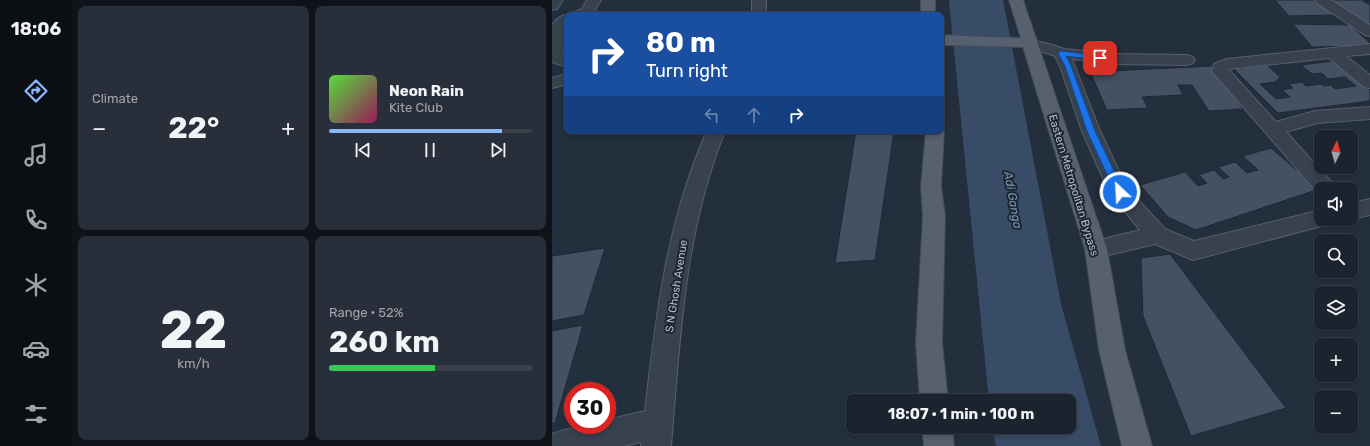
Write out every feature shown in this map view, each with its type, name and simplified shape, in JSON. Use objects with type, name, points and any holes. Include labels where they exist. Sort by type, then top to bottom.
[{"type":"main road","points":[[928,0],[928,12]]},
{"type":"main road","name":"Eastern Metropolitan Bypass","points":[[1016,0],[1096,249],[1112,350],[1137,446]]},
{"type":"main road","points":[[944,40],[1030,44]]},
{"type":"main road","points":[[933,394],[929,343],[932,297],[934,216],[932,186],[935,134]]},
{"type":"main road","points":[[938,434],[940,446]]},
{"type":"street","points":[[552,6],[556,0]]},
{"type":"street","points":[[587,12],[594,0]]},
{"type":"street","points":[[759,0],[759,12]]},
{"type":"street","points":[[1322,0],[1370,32]]},
{"type":"street","points":[[560,20],[554,53],[556,58],[564,61]]},
{"type":"street","points":[[1030,44],[1061,53],[1114,59],[1187,60]]},
{"type":"street","points":[[1320,182],[1220,71],[1220,67],[1227,64],[1370,49]]},
{"type":"street","points":[[1061,53],[1068,66],[1091,131],[1120,192],[1157,235],[1193,252],[1314,220]]},
{"type":"street","points":[[1332,53],[1370,83]]},
{"type":"street","points":[[552,83],[564,81]]},
{"type":"street","points":[[1271,129],[1287,126],[1315,117],[1370,113]]},
{"type":"street","name":"S N Ghosh Avenue","points":[[658,435],[669,322],[678,258],[692,196],[701,167],[715,134]]},
{"type":"street","points":[[1358,209],[1370,207]]},
{"type":"street","points":[[1096,249],[1157,235]]},
{"type":"street","points":[[560,446],[658,435]]},
{"type":"water","name":"Adi Ganga","points":[[949,0],[1003,0],[1061,304],[1101,446],[996,446],[993,434],[1076,434],[1076,394],[988,394]]},
{"type":"building","points":[[1275,0],[1318,0],[1334,15],[1289,16]]},
{"type":"building","points":[[1330,0],[1370,0],[1363,1],[1370,5],[1370,26]]},
{"type":"building","points":[[1293,24],[1350,25],[1370,43],[1370,46],[1312,47]]},
{"type":"building","points":[[1334,61],[1370,90],[1370,101],[1278,113],[1234,69],[1267,65],[1280,77],[1275,82],[1260,84],[1276,99],[1290,97],[1282,90],[1293,88],[1289,84],[1302,82],[1306,86],[1321,84],[1324,86],[1331,85],[1335,89],[1356,86],[1345,77],[1328,79],[1322,73],[1312,74],[1301,65]]},
{"type":"building","points":[[1212,66],[1243,109],[1209,111],[1192,85],[1178,85],[1183,95],[1142,97],[1148,108],[1107,110],[1090,72]]},
{"type":"building","points":[[856,134],[894,134],[875,260],[835,263]]},
{"type":"building","points":[[1271,148],[1314,185],[1314,191],[1196,230],[1168,217],[1140,185],[1185,172],[1198,186],[1207,183],[1199,175],[1214,170],[1223,179],[1229,177],[1218,167],[1235,162],[1247,173],[1258,170],[1243,156]]},
{"type":"building","points":[[605,248],[584,315],[552,321],[552,256]]},
{"type":"building","points":[[1170,254],[1286,408],[1191,436],[1143,316],[1141,258]]},
{"type":"building","points":[[583,325],[567,382],[564,382],[564,392],[555,423],[552,424],[552,331]]},
{"type":"route","points":[[1100,58],[1061,53],[1068,66],[1091,131],[1120,192]]}]
